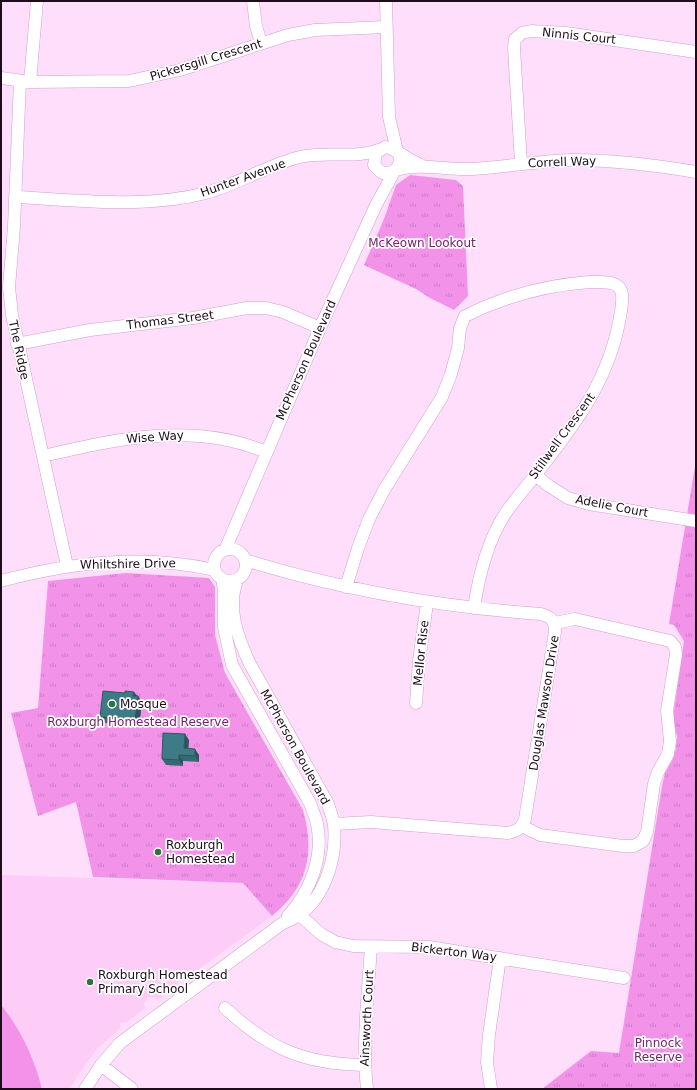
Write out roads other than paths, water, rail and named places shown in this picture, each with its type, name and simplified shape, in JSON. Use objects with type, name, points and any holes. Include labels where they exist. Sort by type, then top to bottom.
[{"type":"street","name":"The Ridge","points":[[37,1],[25,82],[9,287],[17,344],[67,566]]},
{"type":"street","points":[[253,1],[256,26],[262,43]]},
{"type":"street","points":[[386,1],[389,117],[400,163],[395,171],[386,174],[375,166],[374,157],[380,149],[389,117]]},
{"type":"street","name":"Pickersgill Crescent","points":[[1,78],[25,82],[129,81],[180,70],[288,34],[315,30],[386,27]]},
{"type":"street","name":"Ninnis Court","points":[[521,163],[514,48],[515,39],[522,33],[531,31],[566,33],[696,52]]},
{"type":"street","points":[[380,149],[390,147],[398,152]]},
{"type":"street","name":"Hunter Avenue","points":[[16,197],[160,202],[208,192],[278,164],[301,157],[325,153],[366,154],[380,149]]},
{"type":"street","name":"Correll Way","points":[[398,152],[427,167]]},
{"type":"street","name":"Hunter Avenue","points":[[350,154],[375,166]]},
{"type":"street","name":"Correll Way","points":[[395,171],[410,166],[471,169],[521,163],[571,160],[609,161],[696,172]]},
{"type":"street","name":"McPherson Boulevard","points":[[375,166],[378,189],[376,206]]},
{"type":"street","name":"McPherson Boulevard","points":[[225,550],[320,328],[376,206],[395,171]]},
{"type":"street","name":"Stillwell Crescent","points":[[346,587],[369,519],[384,490],[442,396],[451,374],[458,348],[460,328],[465,316],[507,298],[538,290],[576,283],[606,281],[616,283],[622,288],[624,298],[617,333],[600,383],[584,409],[505,514],[494,535],[484,560],[474,608]]},
{"type":"street","name":"Thomas Street","points":[[17,344],[90,330],[193,318],[247,308],[266,308],[283,312],[320,328]]},
{"type":"street","name":"Wise Way","points":[[43,456],[117,440],[182,435],[216,436],[245,443],[266,452]]},
{"type":"street","name":"Adelie Court","points":[[535,475],[568,498],[589,504],[696,521]]},
{"type":"street","name":"McPherson Boulevard","points":[[85,1089],[101,1065],[120,1043],[315,898],[332,864],[334,824],[328,804],[249,662],[235,626],[233,605],[234,589],[242,566],[237,538],[240,516]]},
{"type":"street","points":[[218,569],[225,550],[230,549],[242,566]]},
{"type":"street","name":"Whiltshire Drive","points":[[1,581],[67,566],[102,562],[184,563],[218,569],[232,581],[242,566]]},
{"type":"street","name":"Douglas Mawson Drive","points":[[242,566],[277,570],[346,587],[427,602],[541,614],[549,617],[555,623],[555,632],[526,819],[522,826]]},
{"type":"street","name":"McPherson Boulevard","points":[[218,569],[224,590],[224,627],[232,665],[304,792],[317,824],[319,846],[317,864],[297,912]]},
{"type":"street","name":"Mellor Rise","points":[[416,703],[419,661],[427,602]]},
{"type":"street","points":[[334,824],[371,822],[508,833],[517,832],[522,826],[540,835],[623,846],[634,846],[643,841],[647,832],[654,784],[658,772],[668,754],[670,741],[667,710],[676,655],[675,647],[670,641],[575,619],[555,623]]},
{"type":"street","name":"Bickerton Way","points":[[297,912],[309,925],[336,942],[353,946],[429,947],[624,978]]},
{"type":"street","name":"Ainsworth Court","points":[[367,1089],[364,1065],[371,947]]},
{"type":"street","points":[[491,1089],[487,1062],[489,1035],[500,958]]},
{"type":"street","points":[[225,1008],[264,1040],[288,1052],[314,1060],[341,1064],[364,1065]]},
{"type":"street","points":[[101,1065],[132,1089]]},
{"type":"place","name":"Mosque","points":[[112,704]]},
{"type":"place","name":"Roxburgh Homestead","points":[[158,852]]},
{"type":"place","name":"Roxburgh Homestead Primary School","points":[[90,982]]},
{"type":"park label","name":"McKeown Lookout","points":[[422,243]]},
{"type":"park label","name":"Roxburgh Homestead Reserve","points":[[138,722]]},
{"type":"park label","name":"Pinnock Reserve","points":[[658,1050]]}]
